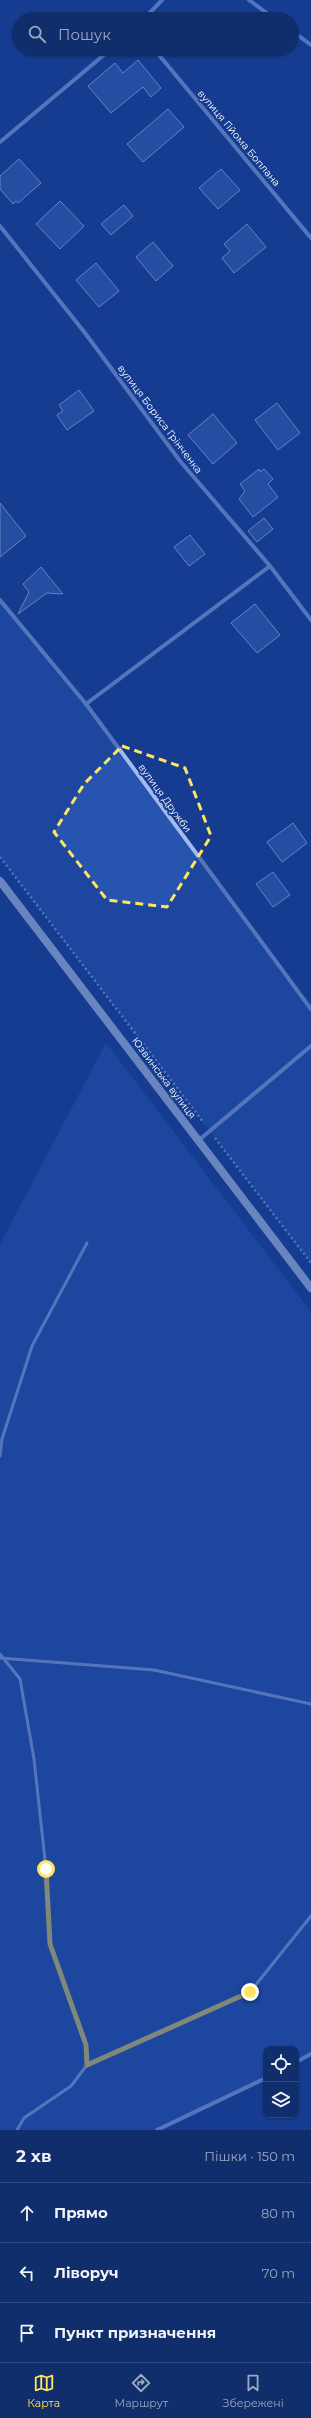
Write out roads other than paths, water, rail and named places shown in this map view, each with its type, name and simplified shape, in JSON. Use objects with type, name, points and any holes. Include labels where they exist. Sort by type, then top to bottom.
[{"type":"main road","name":"Юзвинська вулиця","points":[[0,881],[311,1288]]},
{"type":"street","points":[[151,12],[162,0]]},
{"type":"street","points":[[250,0],[266,12]]},
{"type":"street","points":[[299,36],[311,45]]},
{"type":"street","points":[[0,142],[103,56]]},
{"type":"street","name":"вулиця Гійома Боплана","points":[[160,56],[311,238]]},
{"type":"street","name":"вулиця Бориса Грінченка","points":[[0,226],[85,332],[180,461],[270,566],[311,620]]},
{"type":"street","points":[[86,704],[270,566]]},
{"type":"street","name":"вулиця Дружби","points":[[0,600],[86,704],[311,1009]]},
{"type":"street","points":[[199,1140],[311,1046]]},
{"type":"street","points":[[299,2061],[311,2055]]},
{"type":"street","points":[[157,2130],[263,2079]]},
{"type":"lane","points":[[0,1456],[2,1439],[32,1346],[87,1243]]},
{"type":"lane","points":[[0,1654],[20,1679],[34,1759],[46,1869],[50,1944],[86,2045],[87,2065]]},
{"type":"lane","points":[[2,1658],[154,1670],[311,1704]]},
{"type":"lane","points":[[17,2130],[24,2118],[71,2086],[87,2065],[250,1992],[311,1916]]}]
